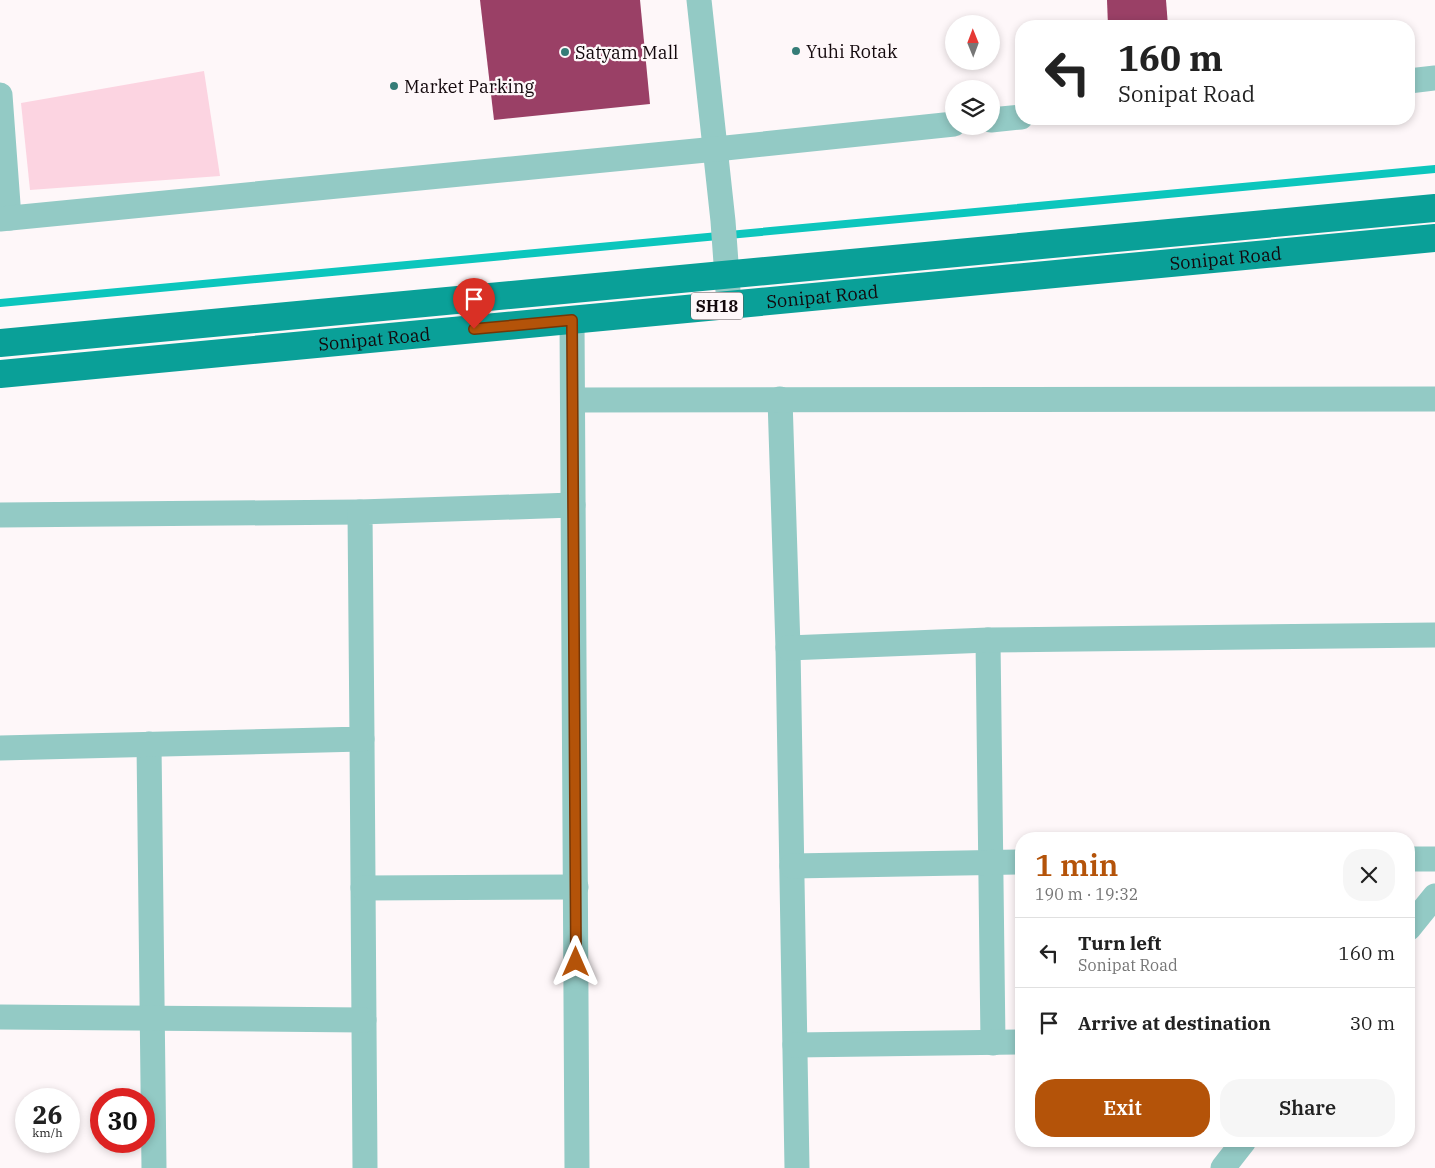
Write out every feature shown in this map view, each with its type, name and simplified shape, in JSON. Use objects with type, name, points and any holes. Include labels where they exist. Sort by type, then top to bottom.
[{"type":"main road","name":"Sonipat Road","points":[[0,343],[726,263],[1435,208]]},
{"type":"main road","name":"Sonipat Road","points":[[0,374],[1435,238]]},
{"type":"street","points":[[699,0],[724,221],[729,305]]},
{"type":"street","points":[[1415,80],[1435,78]]},
{"type":"street","points":[[0,96],[4,218],[945,125]]},
{"type":"street","points":[[1000,119],[1015,118]]},
{"type":"street","points":[[572,320],[577,1168]]},
{"type":"street","points":[[780,399],[788,648],[797,1168]]},
{"type":"street","points":[[573,400],[1435,399]]},
{"type":"street","points":[[0,515],[360,512],[574,505]]},
{"type":"street","points":[[360,512],[365,1168]]},
{"type":"street","points":[[788,648],[988,640],[1435,635]]},
{"type":"street","points":[[988,640],[993,1042]]},
{"type":"street","points":[[0,748],[362,739]]},
{"type":"street","points":[[149,744],[154,1168]]},
{"type":"street","points":[[1415,859],[1435,859]]},
{"type":"street","points":[[792,866],[1015,862]]},
{"type":"street","points":[[363,888],[576,887]]},
{"type":"street","points":[[1415,921],[1435,896]]},
{"type":"street","points":[[0,1017],[364,1020]]},
{"type":"street","points":[[794,1045],[1015,1042]]},
{"type":"street","points":[[1223,1168],[1239,1147]]},
{"type":"shaded area","points":[[204,71],[220,176],[30,190],[21,103]]},
{"type":"building","name":"Satyam Mall","points":[[480,0],[640,0],[650,104],[494,120]]},
{"type":"building","points":[[1107,0],[1166,0],[1168,20],[1108,20]]},
{"type":"waterway","points":[[0,303],[1435,169]]},
{"type":"place","name":"Yuhi Rotak","points":[[796,51]]},
{"type":"place","name":"Satyam Mall","points":[[565,52]]},
{"type":"place","name":"Market Parking","points":[[394,86]]},
{"type":"route","points":[[474,329],[572,320],[576,962]]}]
